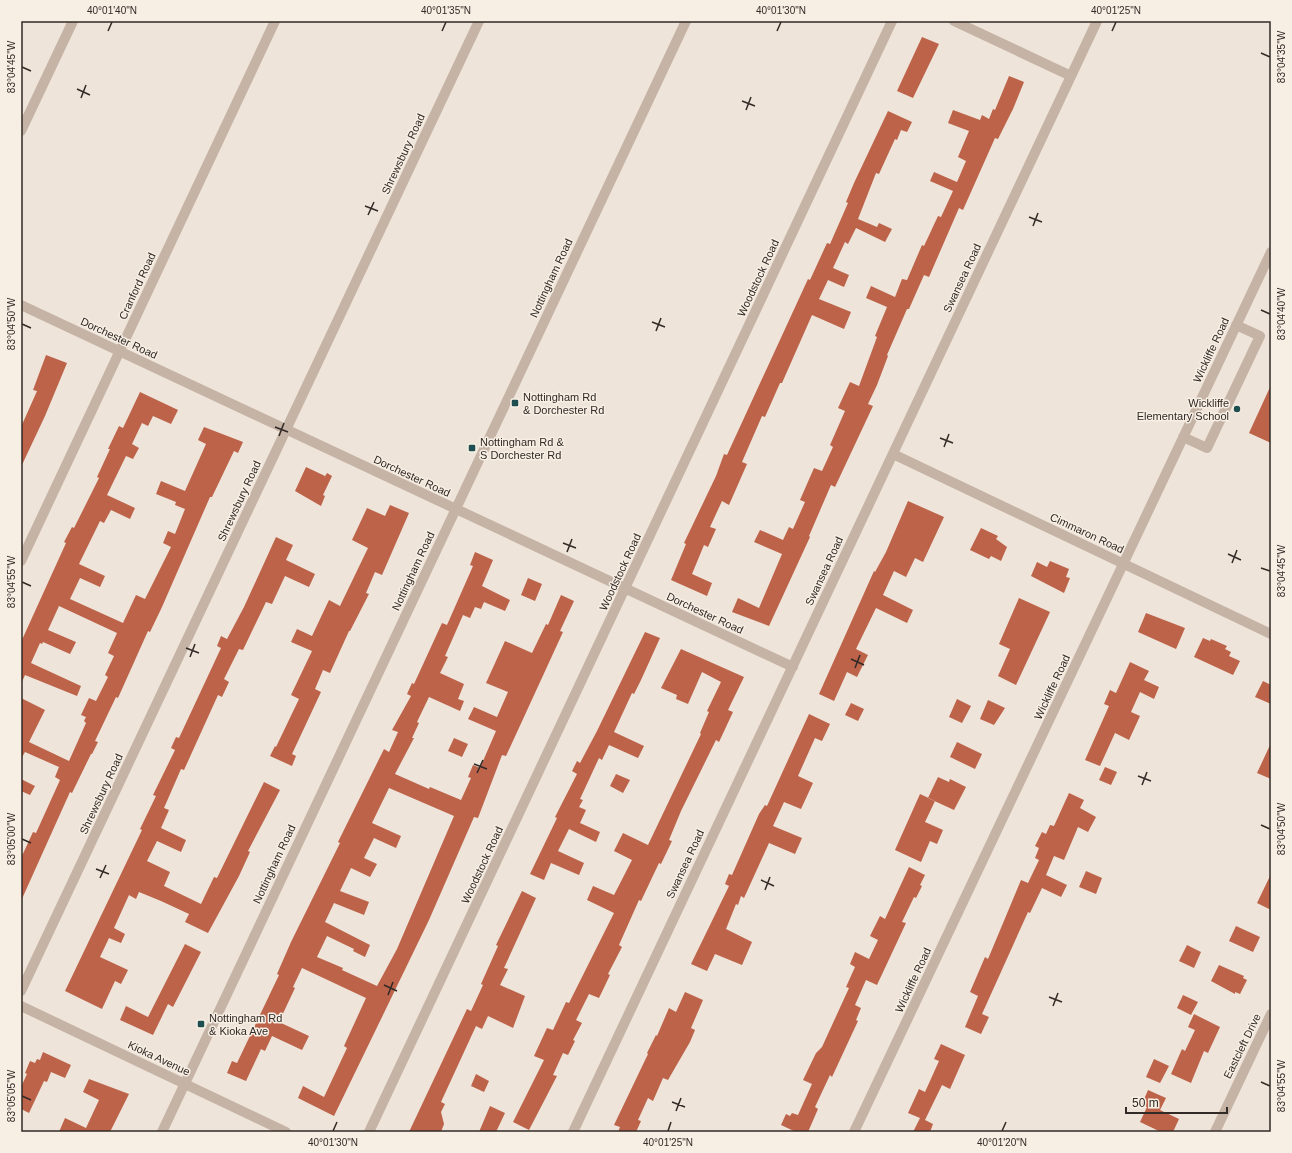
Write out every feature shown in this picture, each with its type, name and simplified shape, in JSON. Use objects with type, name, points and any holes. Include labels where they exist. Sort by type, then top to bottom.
[{"type":"street","points":[[21,131],[73,21]]},
{"type":"street","name":"Cranford Road","points":[[21,561],[275,21]]},
{"type":"street","name":"Shrewsbury Road","points":[[21,991],[479,21]]},
{"type":"street","name":"Nottingham Road","points":[[162,1132],[686,21]]},
{"type":"street","name":"Woodstock Road","points":[[369,1132],[892,21]]},
{"type":"street","points":[[954,21],[1071,76]]},
{"type":"street","name":"Swansea Road","points":[[573,1132],[1096,21]]},
{"type":"street","name":"Wickliffe Road","points":[[854,1132],[1271,252]]},
{"type":"street","name":"Dorchester Road","points":[[21,305],[793,667]]},
{"type":"street","points":[[1183,437],[1207,448],[1260,336],[1236,325]]},
{"type":"street","name":"Cimmaron Road","points":[[892,454],[1271,634]]},
{"type":"street","name":"Kioka Avenue","points":[[21,1006],[286,1132]]},
{"type":"street","name":"Eastcleft Drive","points":[[1215,1132],[1271,1014]]},
{"type":"building","points":[[922,37],[939,44],[913,98],[897,91]]},
{"type":"building","points":[[1009,76],[1024,82],[1013,109],[998,139],[995,138],[963,210],[959,208],[929,277],[924,275],[909,309],[907,309],[868,404],[873,406],[835,487],[831,485],[809,536],[810,537],[769,626],[732,612],[738,598],[759,608],[782,554],[754,542],[760,530],[783,540],[789,527],[793,529],[805,502],[800,500],[814,468],[822,471],[833,447],[830,445],[845,411],[838,408],[850,382],[859,386],[877,337],[875,336],[887,307],[866,298],[871,286],[895,297],[902,279],[907,280],[922,245],[924,246],[938,216],[941,217],[953,191],[930,181],[934,172],[957,182],[966,161],[958,157],[969,131],[948,123],[953,110],[980,120],[982,115],[989,119],[993,109],[995,110]]},
{"type":"building","points":[[888,111],[912,122],[907,132],[901,130],[897,140],[895,139],[879,174],[876,173],[858,219],[877,227],[879,223],[892,229],[885,242],[856,228],[848,244],[845,242],[833,268],[849,275],[844,287],[828,280],[819,299],[851,312],[844,329],[812,315],[782,383],[780,383],[765,417],[762,416],[742,462],[747,464],[729,505],[722,501],[710,527],[716,529],[708,547],[704,545],[692,574],[712,583],[707,596],[671,580],[686,544],[684,543],[716,476],[724,454],[727,455],[808,279],[810,280],[827,243],[830,244],[848,203],[846,202],[854,183]]},
{"type":"building","points":[[46,355],[67,363],[45,416],[21,467],[21,427],[37,391],[33,390]]},
{"type":"building","points":[[1271,385],[1271,443],[1249,433]]},
{"type":"building","points":[[140,392],[178,410],[171,424],[153,416],[148,426],[142,423],[132,444],[139,448],[133,459],[126,456],[107,495],[135,508],[130,519],[111,510],[104,523],[100,521],[79,564],[105,576],[100,587],[80,578],[70,599],[123,623],[136,595],[145,599],[171,547],[163,543],[168,531],[175,534],[185,509],[175,505],[176,502],[156,494],[161,481],[185,491],[206,444],[198,440],[204,427],[243,442],[238,453],[234,451],[212,497],[210,497],[162,607],[150,632],[148,631],[118,698],[116,697],[95,741],[98,742],[72,793],[70,792],[21,901],[21,858],[33,832],[36,833],[60,780],[55,777],[59,767],[25,752],[21,759],[21,698],[45,710],[29,742],[69,761],[86,723],[84,721],[86,717],[81,715],[89,698],[96,701],[108,677],[105,675],[114,656],[108,653],[117,633],[59,606],[48,630],[76,642],[70,654],[43,642],[42,644],[40,643],[31,663],[81,686],[77,696],[25,675],[21,684],[21,642],[66,543],[64,542],[72,527],[74,528],[99,478],[97,477],[110,449],[108,449],[119,426],[123,428]]},
{"type":"building","points":[[306,467],[325,476],[324,478],[327,473],[332,476],[323,495],[325,496],[321,506],[295,491]]},
{"type":"building","points":[[908,501],[944,517],[923,562],[915,558],[906,577],[894,571],[883,595],[913,610],[907,623],[876,608],[856,649],[868,655],[857,677],[847,672],[834,701],[819,694],[874,571],[875,572],[886,552]]},
{"type":"building","points":[[390,505],[409,513],[382,575],[375,572],[366,593],[369,594],[349,631],[330,673],[323,670],[315,689],[321,692],[292,754],[296,756],[292,766],[270,756],[275,746],[276,747],[299,699],[291,695],[312,651],[291,642],[297,629],[312,636],[329,600],[340,606],[368,548],[352,540],[367,508],[385,516]]},
{"type":"building","points":[[981,528],[998,536],[996,539],[1007,547],[1001,561],[991,556],[989,559],[970,550]]},
{"type":"building","points":[[276,537],[293,545],[286,560],[315,574],[309,587],[285,576],[272,604],[266,602],[243,650],[239,649],[224,679],[229,682],[222,697],[218,695],[184,770],[181,769],[164,808],[169,810],[161,828],[186,840],[181,852],[157,841],[147,861],[170,872],[164,886],[201,904],[214,877],[217,878],[264,782],[280,790],[248,851],[250,852],[239,876],[208,933],[185,922],[189,914],[139,892],[136,899],[129,895],[114,928],[125,934],[121,943],[109,938],[100,957],[128,970],[121,984],[115,981],[102,1009],[65,991],[142,830],[140,829],[156,796],[153,795],[175,750],[171,748],[176,737],[179,738],[221,648],[217,646],[221,636],[227,639],[244,607]]},
{"type":"building","points":[[475,552],[493,560],[482,586],[510,600],[505,611],[484,602],[481,609],[475,607],[470,618],[463,615],[445,656],[448,657],[440,673],[464,684],[458,699],[464,701],[460,711],[429,697],[417,722],[419,723],[412,738],[414,738],[395,774],[429,789],[430,787],[461,800],[471,778],[468,777],[473,765],[480,768],[496,731],[468,719],[474,707],[497,717],[508,692],[486,683],[505,641],[532,653],[546,624],[548,625],[561,595],[574,601],[560,631],[563,632],[506,756],[502,755],[478,818],[474,817],[429,920],[334,1116],[298,1098],[303,1086],[324,1097],[347,1048],[344,1046],[366,998],[302,968],[293,987],[295,988],[279,1022],[309,1036],[302,1050],[272,1036],[265,1051],[261,1049],[246,1081],[227,1073],[232,1061],[237,1063],[279,975],[277,974],[291,942],[384,749],[389,752],[398,732],[392,730],[411,696],[407,694],[412,683],[414,684],[442,623],[447,625],[473,566],[470,565]],"holes":[[[389,788],[454,816],[397,949],[377,986],[342,970],[343,968],[317,957],[327,936],[354,949],[353,951],[365,957],[370,945],[325,922],[334,903],[364,915],[369,902],[340,891],[351,868],[370,877],[377,864],[364,858],[374,838],[396,848],[401,836],[372,823]]]},
{"type":"building","points":[[1050,561],[1069,569],[1066,577],[1070,578],[1064,593],[1031,576],[1037,562],[1047,567]]},
{"type":"building","points":[[528,578],[542,584],[535,601],[521,595]]},
{"type":"building","points":[[1019,598],[1050,612],[1016,685],[998,676],[1010,649],[999,644]]},
{"type":"building","points":[[1146,613],[1185,628],[1176,649],[1138,632]]},
{"type":"building","points":[[645,632],[660,638],[641,680],[634,694],[632,693],[614,732],[644,746],[638,758],[609,745],[602,760],[599,758],[580,799],[583,800],[579,807],[586,810],[580,823],[600,832],[596,842],[569,829],[558,851],[584,863],[579,875],[551,863],[544,880],[530,874],[557,818],[555,817],[577,774],[572,771],[577,761],[580,763],[597,731]]},
{"type":"building","points":[[1203,638],[1210,641],[1211,639],[1227,646],[1225,649],[1231,652],[1229,656],[1240,661],[1233,675],[1194,657]]},
{"type":"building","points":[[681,649],[744,677],[728,710],[733,712],[719,742],[716,740],[681,811],[669,840],[672,841],[661,864],[659,863],[641,901],[639,900],[619,945],[622,947],[608,974],[610,975],[599,998],[589,994],[576,1020],[582,1023],[573,1040],[575,1041],[568,1055],[563,1053],[553,1075],[557,1076],[529,1130],[513,1122],[544,1060],[534,1056],[547,1028],[553,1030],[566,1002],[569,1003],[614,913],[587,900],[593,886],[614,895],[632,860],[614,851],[623,833],[648,845],[701,734],[700,733],[709,712],[707,711],[721,682],[702,672],[688,704],[676,699],[677,695],[661,688]]},
{"type":"building","points":[[1130,662],[1149,671],[1144,680],[1159,687],[1154,699],[1140,692],[1131,712],[1140,716],[1129,740],[1115,733],[1100,766],[1085,760],[1109,706],[1104,704],[1110,690],[1116,693]]},
{"type":"building","points":[[1263,681],[1271,685],[1271,704],[1255,697]]},
{"type":"building","points":[[957,699],[971,706],[962,723],[949,717]]},
{"type":"building","points":[[988,700],[1005,708],[994,725],[980,719]]},
{"type":"building","points":[[851,703],[864,709],[858,721],[845,715]]},
{"type":"building","points":[[809,714],[830,724],[822,741],[815,738],[798,776],[813,783],[801,809],[784,802],[773,826],[802,838],[795,854],[769,843],[744,898],[741,896],[738,905],[736,904],[726,929],[752,942],[742,965],[715,954],[707,971],[691,964],[729,886],[725,884],[729,874],[732,875],[759,814],[765,805],[767,806]]},
{"type":"building","points":[[454,738],[468,744],[462,757],[448,751]]},
{"type":"building","points":[[957,742],[982,754],[975,769],[950,757]]},
{"type":"building","points":[[1271,743],[1271,779],[1257,773]]},
{"type":"building","points":[[1105,767],[1117,772],[1111,785],[1099,780]]},
{"type":"building","points":[[616,774],[630,780],[623,793],[610,786]]},
{"type":"building","points":[[938,777],[949,782],[950,779],[966,787],[954,810],[928,798]]},
{"type":"building","points":[[21,779],[35,786],[30,795],[21,791]]},
{"type":"building","points":[[1069,793],[1084,800],[1080,808],[1096,817],[1088,832],[1078,827],[1064,860],[1054,856],[1046,875],[1067,885],[1061,897],[1042,888],[1030,913],[1028,912],[982,1014],[989,1017],[981,1034],[965,1027],[978,996],[970,992],[985,957],[988,959],[1021,880],[1028,883],[1039,860],[1035,858],[1039,848],[1035,846],[1042,832],[1046,834],[1050,825],[1054,826]]},
{"type":"building","points":[[920,794],[935,801],[925,822],[943,830],[937,844],[930,841],[921,862],[895,850]]},
{"type":"building","points":[[909,867],[925,875],[920,885],[922,886],[916,898],[914,897],[902,922],[906,923],[877,985],[866,980],[855,1005],[861,1008],[856,1020],[858,1021],[832,1077],[830,1075],[815,1107],[818,1109],[808,1132],[796,1132],[781,1125],[786,1114],[790,1116],[792,1113],[798,1115],[812,1084],[803,1080],[816,1053],[822,1047],[849,988],[846,987],[855,967],[850,964],[855,952],[869,959],[878,940],[870,936],[880,916],[885,919]]},
{"type":"building","points":[[1086,871],[1102,878],[1096,894],[1079,887]]},
{"type":"building","points":[[1271,874],[1271,910],[1257,903]]},
{"type":"building","points":[[522,891],[536,898],[504,968],[508,969],[500,985],[525,996],[513,1028],[488,1016],[482,1029],[476,1026],[441,1102],[445,1104],[441,1112],[444,1124],[441,1132],[409,1132],[467,1009],[471,1011],[498,946],[496,945]]},
{"type":"building","points":[[1236,926],[1260,937],[1253,952],[1229,941]]},
{"type":"building","points":[[185,944],[201,952],[173,1007],[168,1004],[153,1035],[120,1020],[126,1006],[148,1017]]},
{"type":"building","points":[[1187,945],[1201,952],[1194,968],[1179,961]]},
{"type":"building","points":[[1219,965],[1244,976],[1243,978],[1247,980],[1240,994],[1235,992],[1235,994],[1211,981]]},
{"type":"building","points":[[685,992],[703,1000],[691,1028],[695,1030],[690,1042],[668,1080],[663,1078],[653,1101],[648,1098],[638,1120],[641,1121],[636,1132],[618,1132],[620,1127],[614,1125],[648,1054],[647,1053],[656,1035],[657,1036],[669,1008],[676,1012]]},
{"type":"building","points":[[1183,995],[1198,1002],[1191,1015],[1177,1008]]},
{"type":"building","points":[[1194,1014],[1220,1027],[1208,1053],[1204,1051],[1191,1083],[1171,1074],[1182,1049],[1185,1051],[1195,1030],[1188,1027]]},
{"type":"building","points":[[941,1044],[965,1055],[950,1089],[942,1085],[925,1120],[933,1124],[930,1132],[913,1132],[920,1118],[908,1113],[919,1089],[925,1092],[939,1061],[934,1059]]},
{"type":"building","points":[[43,1052],[71,1065],[65,1078],[51,1072],[47,1082],[44,1081],[29,1113],[21,1109],[21,1087],[27,1074],[25,1073],[30,1061],[35,1063],[37,1059],[40,1060]]},
{"type":"building","points":[[1154,1059],[1169,1066],[1160,1083],[1146,1077]]},
{"type":"building","points":[[476,1074],[489,1081],[484,1092],[471,1086]]},
{"type":"building","points":[[89,1079],[129,1094],[110,1132],[59,1132],[65,1118],[86,1128],[99,1100],[83,1092]]},
{"type":"building","points":[[1148,1090],[1166,1098],[1160,1110],[1179,1119],[1173,1132],[1161,1132],[1140,1122],[1147,1107],[1142,1104]]},
{"type":"building","points":[[490,1106],[505,1113],[496,1132],[479,1132]]},
{"type":"place","name":"Nottingham Rd & Dorchester Rd","points":[[515,403]]},
{"type":"place","name":"Wickliffe Elementary School","points":[[1237,409]]},
{"type":"place","name":"Nottingham Rd & S Dorchester Rd","points":[[472,448]]},
{"type":"place","name":"Nottingham Rd & Kioka Ave","points":[[201,1024]]}]
